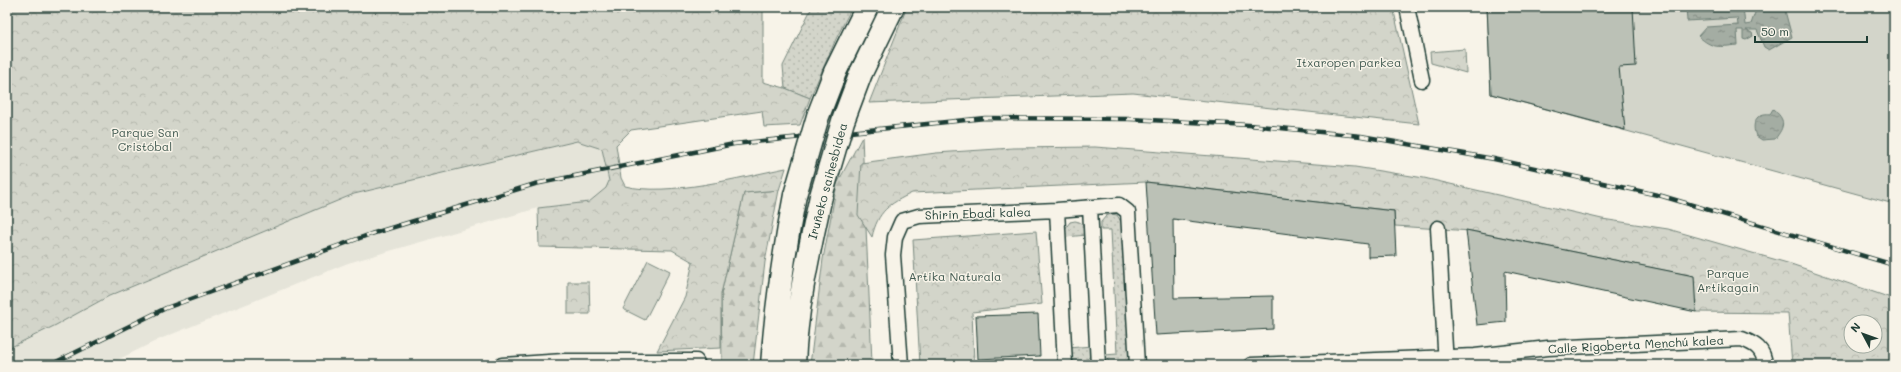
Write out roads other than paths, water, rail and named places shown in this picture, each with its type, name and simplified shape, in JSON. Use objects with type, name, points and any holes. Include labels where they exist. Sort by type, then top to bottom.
[{"type":"highway","name":"Iruñeko saihesbidea","points":[[772,365],[776,313],[795,195],[818,116],[835,72],[867,7]]},
{"type":"highway","name":"Iruñeko saihesbidea","points":[[794,365],[795,328],[808,255],[821,196],[843,121],[861,73],[893,7]]},
{"type":"street","points":[[1407,7],[1422,80]]},
{"type":"street","points":[[1065,365],[1057,210],[1119,205],[1128,212],[1138,365]]},
{"type":"street","points":[[1090,207],[1098,365]]},
{"type":"street","name":"Shirin Ebadi kalea","points":[[901,365],[893,255],[895,237],[902,221],[918,216],[1057,210]]},
{"type":"street","points":[[1438,228],[1446,361]]},
{"type":"street","name":"Calle Rigoberta Menchú kalea","points":[[1251,365],[1311,361],[1446,361],[1548,348],[1742,338],[1757,345],[1765,359],[1765,365]]},
{"type":"street","points":[[502,365],[648,360],[670,363],[696,361],[698,365]]},
{"type":"water","points":[[1686,7],[1743,7],[1745,25],[1751,24],[1757,7],[1784,7],[1792,37],[1769,50],[1764,47],[1757,30],[1746,30],[1752,33],[1753,36],[1746,40],[1743,39],[1743,30],[1737,30],[1738,45],[1712,45],[1698,36],[1706,27],[1738,25],[1737,18],[1687,21]]},
{"type":"water","points":[[1773,109],[1782,120],[1783,123],[1781,130],[1775,139],[1762,140],[1756,136],[1754,127],[1756,120],[1761,115],[1770,114]]},
{"type":"railway","points":[[50,365],[166,308],[371,234],[535,184],[734,144],[985,118],[1129,119],[1249,125],[1361,136],[1494,159],[1662,196],[1894,265]]},
{"type":"park label","name":"Itxaropen parkea","points":[[1349,62]]},
{"type":"park label","name":"Parque San Cristóbal","points":[[145,139]]},
{"type":"park label","name":"Artika Naturala","points":[[955,276]]},
{"type":"park label","name":"Parque Artikagain","points":[[1728,280]]}]
